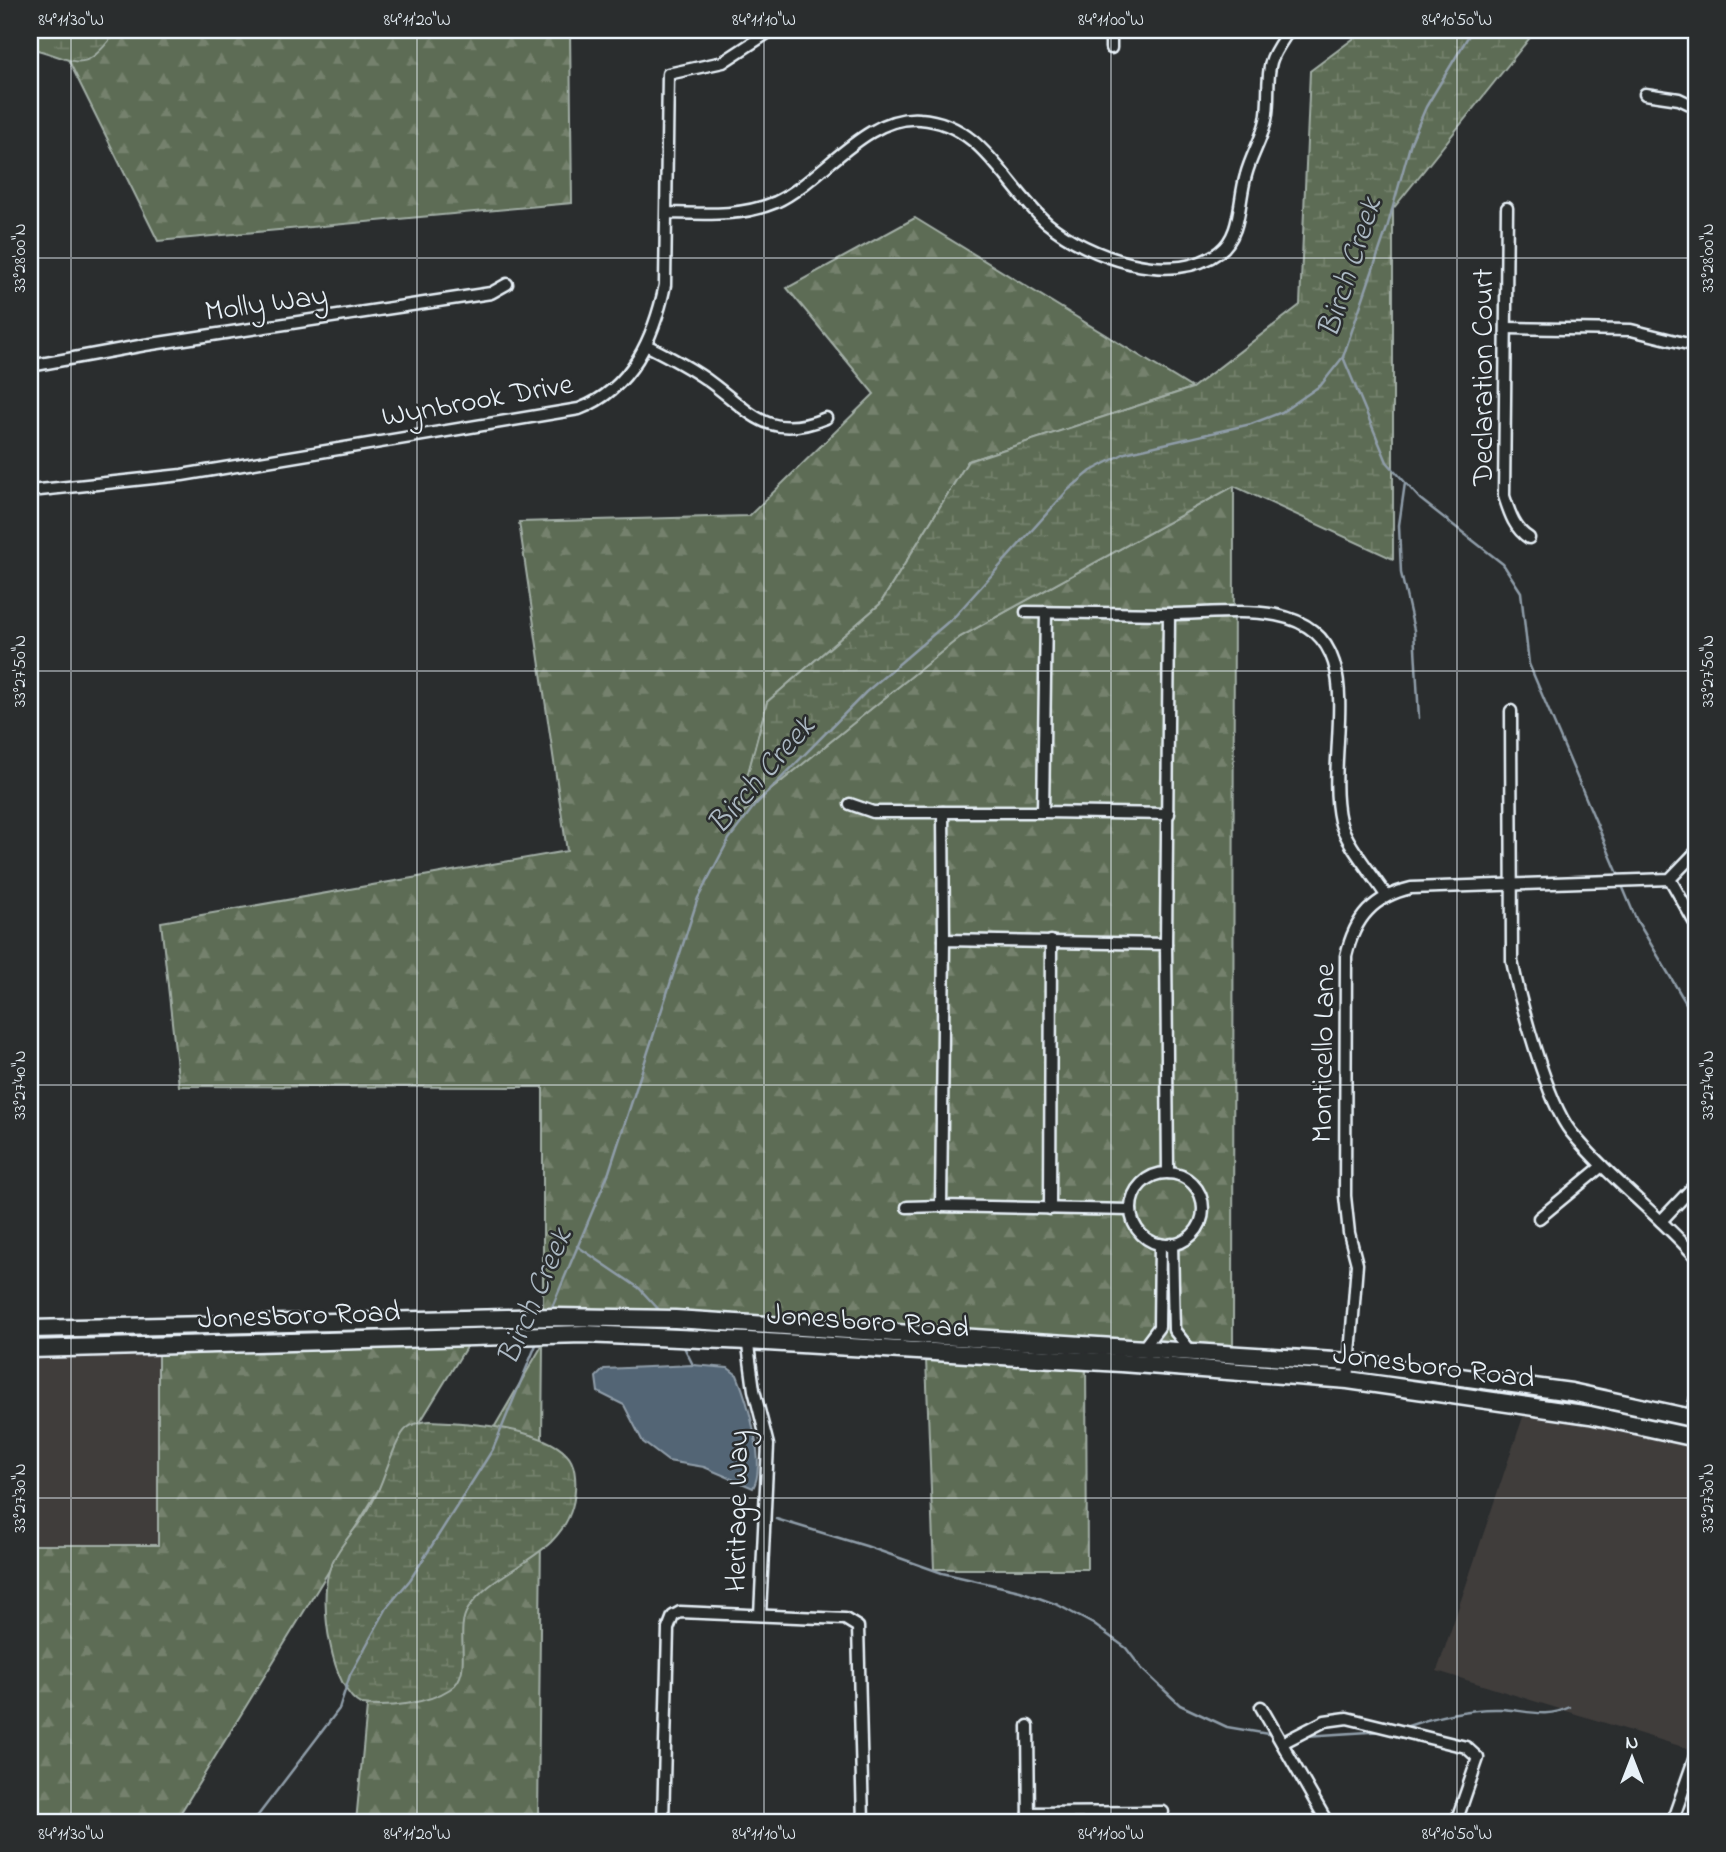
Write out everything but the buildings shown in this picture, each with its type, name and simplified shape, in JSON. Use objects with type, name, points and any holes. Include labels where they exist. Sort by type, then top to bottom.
[{"type":"main road","name":"Jonesboro Road","points":[[30,1329],[576,1317],[747,1324],[1350,1362],[1571,1392],[1694,1419]]},
{"type":"main road","name":"Jonesboro Road","points":[[30,1349],[584,1334],[748,1341],[1121,1363],[1348,1380],[1579,1413],[1696,1438]]},
{"type":"street","name":"Wynbrook Drive","points":[[30,491],[183,475],[579,409],[598,402],[614,390],[648,346],[665,285],[668,74],[723,62],[772,30]]},
{"type":"street","points":[[1111,30],[1111,48]]},
{"type":"street","points":[[667,213],[747,213],[778,201],[886,124],[918,118],[943,123],[970,138],[1048,223],[1073,241],[1144,265],[1174,268],[1206,262],[1227,246],[1237,224],[1246,172],[1266,120],[1271,63],[1289,30]]},
{"type":"street","points":[[1645,94],[1679,99],[1696,107]]},
{"type":"street","name":"Declaration Court","points":[[1507,208],[1504,496],[1514,522],[1521,533],[1529,537]]},
{"type":"street","name":"Molly Way","points":[[30,366],[145,345],[491,293],[507,284]]},
{"type":"street","points":[[1507,328],[1631,330],[1696,346]]},
{"type":"street","points":[[648,346],[680,362],[712,383],[748,414],[765,423],[811,425],[826,418]]},
{"type":"street","points":[[1026,612],[1272,615],[1301,621],[1319,633],[1338,667],[1337,782],[1341,825],[1385,894],[1442,885],[1670,879],[1696,852]]},
{"type":"street","points":[[1043,812],[1046,612]]},
{"type":"street","points":[[1168,1173],[1166,944],[1169,614]]},
{"type":"street","points":[[1511,710],[1512,961],[1518,993],[1559,1115],[1602,1166],[1696,1257]]},
{"type":"street","points":[[850,804],[873,812],[1169,814]]},
{"type":"street","points":[[941,1206],[943,812]]},
{"type":"street","points":[[1670,879],[1696,925]]},
{"type":"street","name":"Monticello Lane","points":[[1348,1380],[1357,1264],[1349,1233],[1345,1196],[1346,956],[1351,936],[1365,914],[1385,894]]},
{"type":"street","points":[[944,940],[1166,944]]},
{"type":"street","points":[[1050,1209],[1051,941]]},
{"type":"street","points":[[1539,1218],[1602,1166]]},
{"type":"street","points":[[1168,1173],[1189,1181],[1202,1200],[1200,1223],[1193,1233],[1172,1244],[1160,1244],[1143,1235],[1133,1220],[1131,1210],[1137,1188],[1156,1174],[1168,1173]]},
{"type":"street","points":[[1661,1221],[1696,1184]]},
{"type":"street","points":[[907,1207],[1131,1210]]},
{"type":"street","points":[[1144,1347],[1159,1327],[1160,1244]]},
{"type":"street","points":[[1172,1244],[1174,1330],[1190,1350]]},
{"type":"street","name":"Heritage Way","points":[[747,1324],[754,1390],[768,1445],[760,1615]]},
{"type":"street","points":[[1694,1419],[1696,1398]]},
{"type":"street","points":[[663,1822],[669,1622],[680,1612],[845,1619],[858,1627],[863,1822]]},
{"type":"street","points":[[1261,1707],[1327,1822]]},
{"type":"street","points":[[1282,1743],[1325,1721],[1348,1718],[1466,1747],[1478,1758],[1455,1822]]},
{"type":"street","points":[[1028,1726],[1029,1818],[1163,1812]]},
{"type":"street","points":[[1672,1822],[1696,1754]]},
{"type":"shaded area","points":[[158,1346],[158,1545],[30,1545],[30,1349]]},
{"type":"shaded area","points":[[1529,1399],[1696,1435],[1696,1751],[1437,1671]]},
{"type":"green space","points":[[30,30],[117,30],[95,55],[78,62],[30,48]]},
{"type":"green space","points":[[70,30],[570,30],[572,203],[158,241],[56,35]]},
{"type":"green space","points":[[1365,30],[1536,30],[1393,209],[1393,559],[1234,486],[960,637],[736,818],[767,702],[880,604],[968,461],[1192,388],[1300,305],[1310,71]]},
{"type":"green space","points":[[915,218],[1192,388],[968,461],[880,604],[767,702],[737,817],[960,637],[1234,486],[1233,1363],[1086,1358],[1087,1569],[934,1569],[925,1333],[543,1344],[543,1087],[179,1086],[161,922],[567,851],[519,522],[749,516],[874,394],[787,288]]},
{"type":"green space","points":[[468,1344],[175,1822],[30,1822],[30,1545],[158,1545],[158,1346]]},
{"type":"green space","points":[[543,1344],[538,1822],[356,1822],[367,1707],[435,1659],[444,1513]]},
{"type":"green space","points":[[430,1421],[503,1428],[541,1438],[556,1446],[570,1458],[573,1467],[573,1505],[561,1531],[551,1542],[486,1589],[468,1609],[462,1629],[461,1673],[450,1689],[419,1701],[384,1706],[362,1705],[351,1696],[342,1682],[330,1644],[326,1603],[329,1571],[337,1553],[372,1503],[404,1431],[418,1423]]},
{"type":"water","points":[[693,1365],[728,1368],[737,1375],[757,1448],[757,1478],[753,1488],[704,1467],[668,1461],[643,1442],[624,1405],[598,1392],[596,1377],[604,1369]]},
{"type":"waterway","name":"Birch Creek","points":[[550,1312],[609,1172],[698,898],[729,839],[755,805],[866,692],[955,616],[1068,490],[1091,471],[1125,453],[1251,424],[1282,412],[1321,385],[1343,357],[1387,228],[1411,142],[1426,107],[1472,30]]},
{"type":"waterway","points":[[1343,357],[1387,462],[1420,499],[1503,564],[1521,592],[1529,664],[1619,876]]},
{"type":"waterway","points":[[1405,483],[1399,525],[1401,573],[1414,630],[1419,718]]},
{"type":"waterway","points":[[1621,883],[1636,919],[1696,1020]]},
{"type":"waterway","points":[[577,1246],[639,1288],[662,1313]]},
{"type":"waterway","name":"Birch Creek","points":[[253,1822],[339,1709],[350,1675],[388,1606],[410,1580],[493,1449],[538,1340]]},
{"type":"waterway","points":[[683,1345],[693,1365]]},
{"type":"waterway","points":[[776,1519],[866,1546],[942,1573],[1020,1591],[1058,1605],[1093,1624],[1126,1648],[1142,1669],[1180,1705],[1227,1727],[1274,1735]]},
{"type":"waterway","points":[[1402,1728],[1475,1710],[1552,1713],[1570,1707]]},
{"type":"waterway","points":[[1305,1736],[1385,1731]]}]
